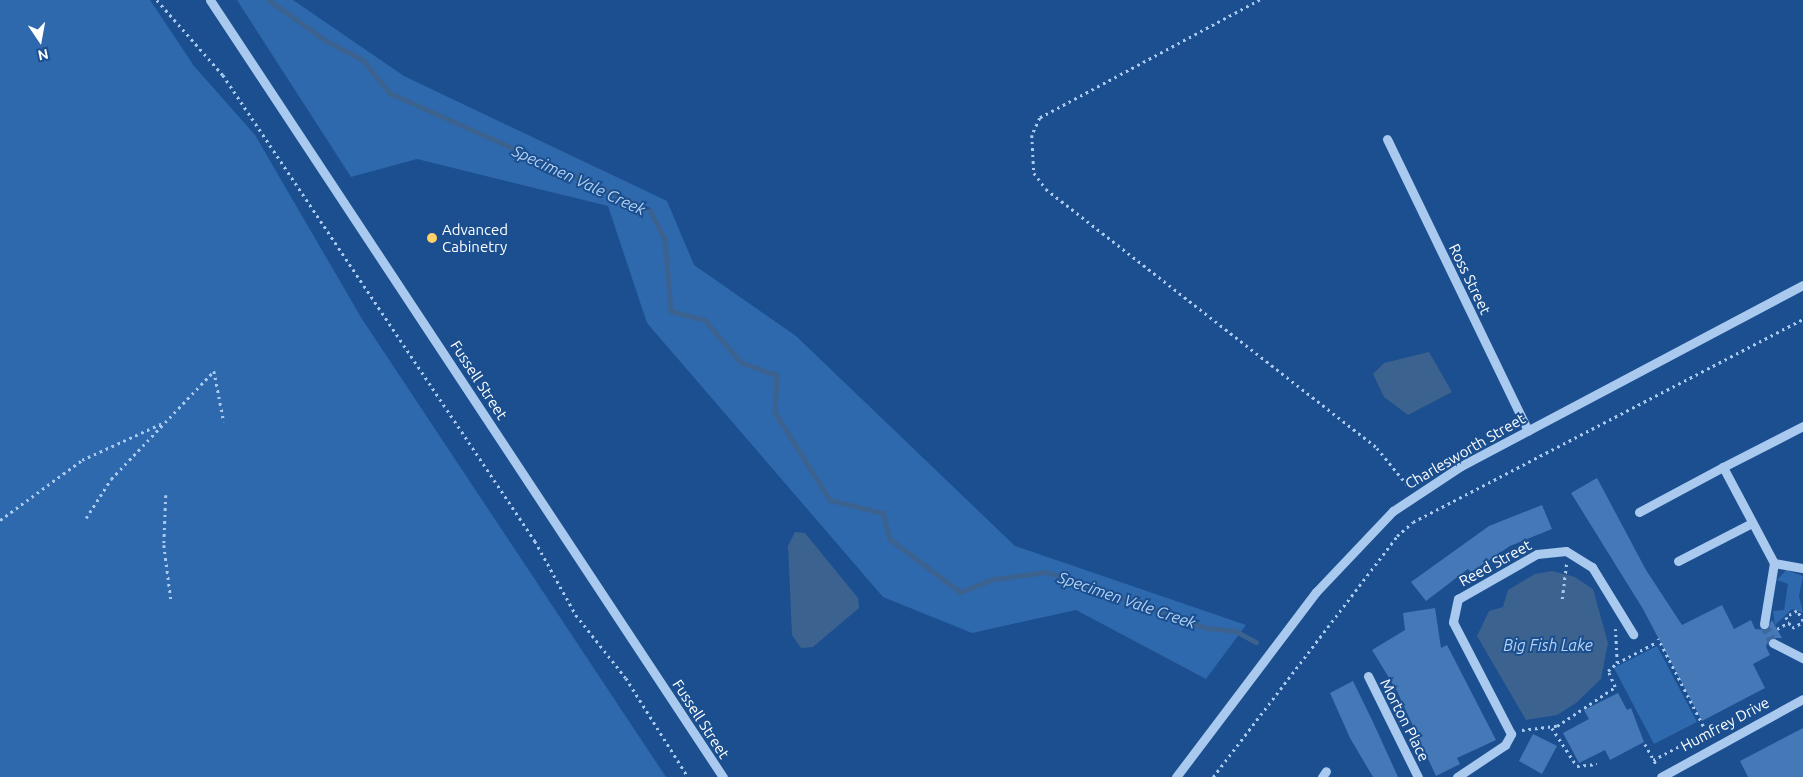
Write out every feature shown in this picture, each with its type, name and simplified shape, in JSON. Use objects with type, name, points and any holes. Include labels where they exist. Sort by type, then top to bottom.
[{"type":"street","name":"Fussell Street","points":[[210,0],[723,777]]},
{"type":"street","name":"Ross Street","points":[[1387,139],[1528,431]]},
{"type":"street","name":"Charlesworth Street","points":[[1176,777],[1336,567],[1415,494],[1528,431],[1803,285]]},
{"type":"street","points":[[1639,512],[1803,426]]},
{"type":"street","points":[[1723,467],[1774,563],[1764,624]]},
{"type":"street","points":[[1678,562],[1752,523]]},
{"type":"street","name":"Reed Street","points":[[1510,730],[1453,622],[1458,599],[1537,554],[1558,550],[1589,564],[1633,634]]},
{"type":"street","points":[[1774,563],[1803,568]]},
{"type":"street","points":[[1773,643],[1803,658]]},
{"type":"street","name":"Morton Place","points":[[1368,676],[1418,777]]},
{"type":"street","name":"Humfrey Drive","points":[[1661,777],[1803,699]]},
{"type":"street","points":[[1457,777],[1507,743],[1510,730]]},
{"type":"path","points":[[157,0],[223,75],[535,541],[576,615],[626,678],[688,777]]},
{"type":"path","points":[[1260,0],[1040,118],[1032,135],[1034,173],[1046,189],[1377,448],[1415,494]]},
{"type":"path","points":[[1213,777],[1397,536],[1414,522],[1803,319]]},
{"type":"path","points":[[86,518],[111,479],[214,371],[224,422]]},
{"type":"path","points":[[0,520],[82,460],[164,423]]},
{"type":"path","points":[[166,495],[164,545],[171,600]]},
{"type":"path","points":[[1562,599],[1565,574]]},
{"type":"path","points":[[1798,611],[1802,616],[1803,622],[1792,628],[1786,617],[1798,611]]},
{"type":"path","points":[[1617,663],[1614,622],[1620,614]]},
{"type":"path","points":[[1778,629],[1789,622]]},
{"type":"path","points":[[1653,760],[1706,732],[1658,639]]},
{"type":"path","points":[[1510,730],[1552,728],[1574,718],[1587,702],[1614,687],[1608,671],[1617,663],[1655,643]]},
{"type":"path","points":[[1552,728],[1577,766],[1597,764]]},
{"type":"path","points":[[1645,744],[1658,767]]},
{"type":"shaded area","points":[[0,0],[150,0],[194,66],[255,135],[362,319],[666,777],[0,777]]},
{"type":"shaded area","points":[[237,0],[293,0],[404,76],[667,201],[694,265],[796,336],[1015,546],[1246,625],[1206,679],[1076,610],[972,633],[883,597],[647,323],[608,206],[417,159],[351,177]]},
{"type":"shaded area","points":[[1786,570],[1803,576],[1799,596],[1803,613],[1792,609],[1775,625],[1773,611],[1784,610],[1788,584],[1777,580]]},
{"type":"shaded area","points":[[1657,646],[1697,722],[1654,744],[1614,668]]},
{"type":"water","points":[[1429,352],[1452,392],[1408,415],[1384,397],[1373,374],[1384,363]]},
{"type":"water","points":[[795,532],[805,533],[858,598],[859,608],[813,647],[801,648],[792,635],[788,546]]},
{"type":"water","name":"Big Fish Lake","points":[[1552,571],[1575,577],[1593,589],[1608,643],[1601,679],[1576,703],[1557,715],[1526,720],[1477,636],[1489,611],[1503,607],[1508,590],[1535,574]]},
{"type":"building","points":[[1597,478],[1646,570],[1682,625],[1722,605],[1734,629],[1751,620],[1755,629],[1766,630],[1772,620],[1782,638],[1769,638],[1766,647],[1770,655],[1753,664],[1765,688],[1702,721],[1643,609],[1571,493]]},
{"type":"building","points":[[1542,505],[1552,529],[1510,546],[1471,572],[1468,569],[1426,601],[1411,582],[1489,526]]},
{"type":"building","points":[[1435,608],[1441,648],[1447,645],[1496,740],[1457,758],[1460,764],[1436,776],[1397,691],[1372,650],[1405,630],[1403,613]]},
{"type":"building","points":[[1353,681],[1398,777],[1373,777],[1350,738],[1330,693]]},
{"type":"building","points":[[1618,693],[1627,710],[1631,708],[1644,742],[1610,760],[1605,750],[1579,763],[1563,733],[1589,719],[1584,710]]},
{"type":"building","points":[[1803,728],[1803,777],[1748,777],[1740,761]]},
{"type":"building","points":[[1533,734],[1557,746],[1542,774],[1519,761]]},
{"type":"waterway","name":"Specimen Vale Creek","points":[[269,0],[325,40],[363,60],[390,93],[650,210],[665,239],[671,311],[705,320],[742,363],[777,375],[775,412],[830,500],[883,513],[890,539],[960,592],[994,579],[1047,572],[1207,628],[1236,631],[1256,642]]},
{"type":"tunnel","points":[[1764,624],[1773,643]]},
{"type":"place","name":"Advanced Cabinetry","points":[[432,238]]}]
